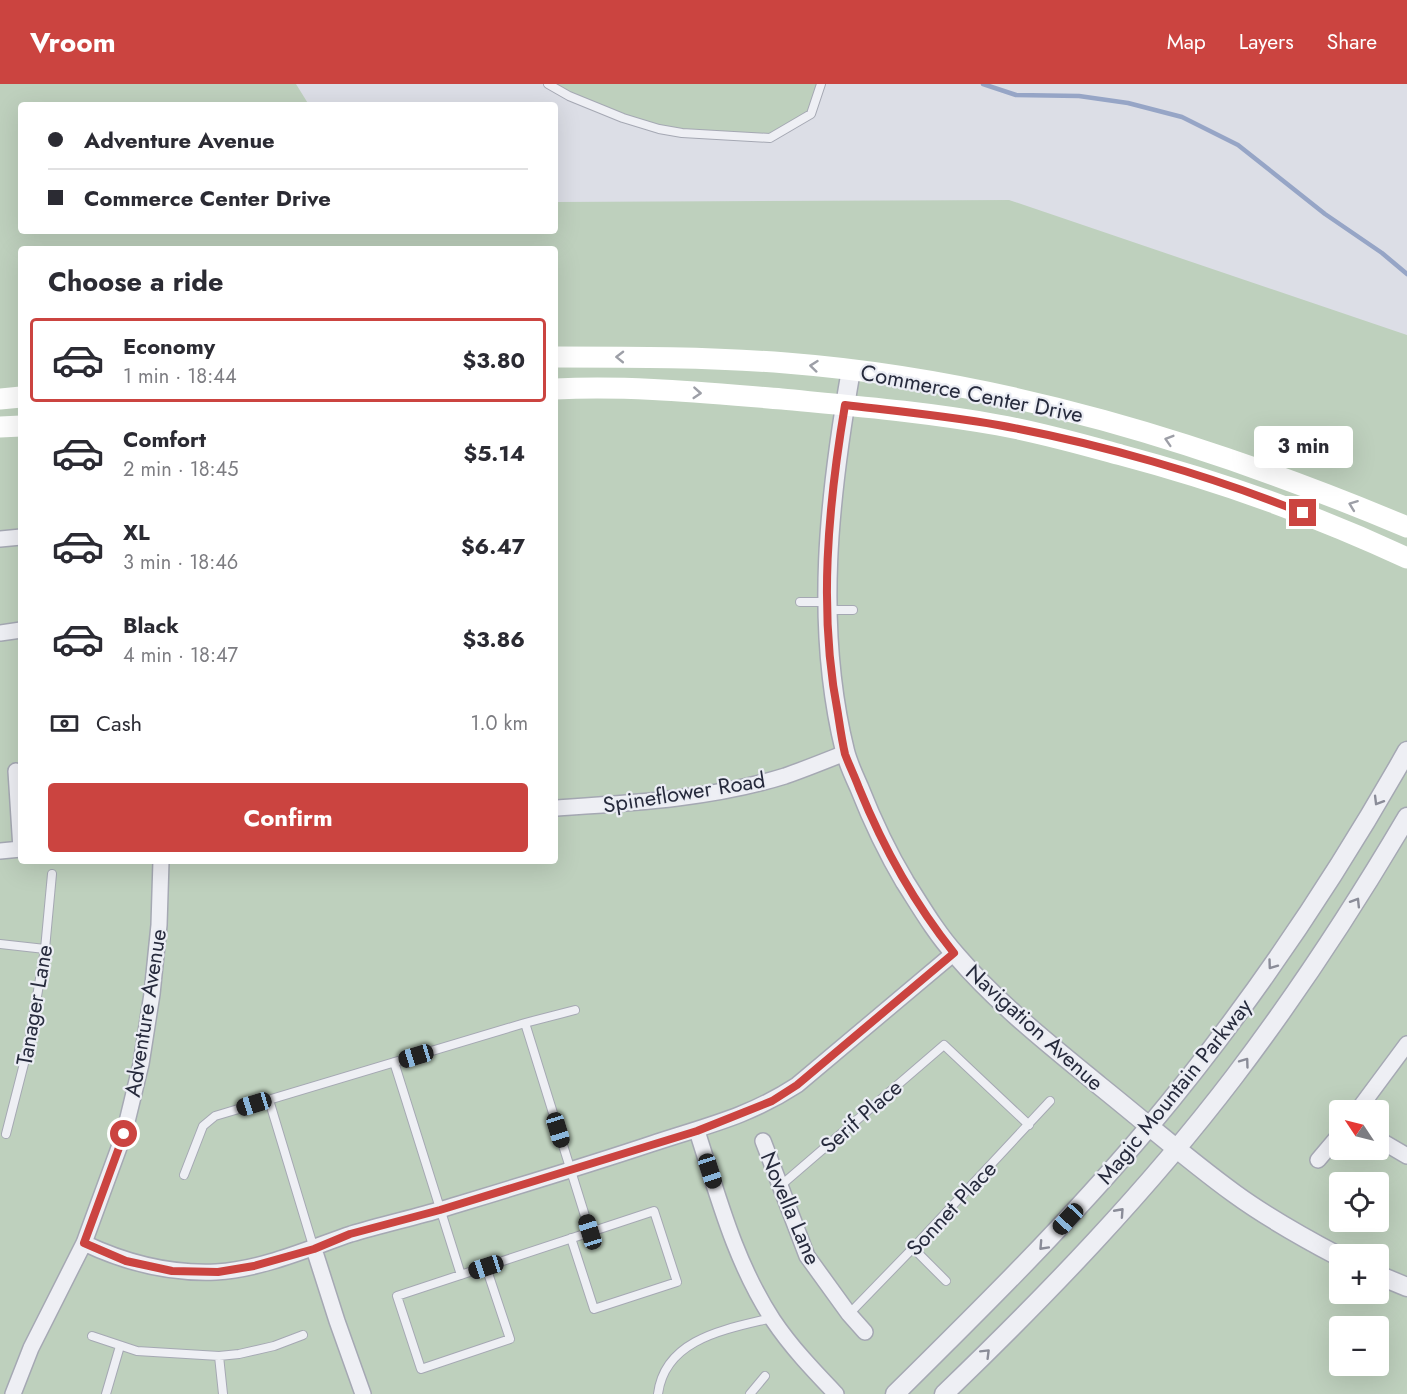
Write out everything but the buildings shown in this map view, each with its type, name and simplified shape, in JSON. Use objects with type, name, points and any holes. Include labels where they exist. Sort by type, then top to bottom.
[{"type":"main road","name":"Commerce Center Drive","points":[[558,357],[787,363],[851,370],[992,392],[1090,416],[1231,460],[1297,483],[1407,527]]},
{"type":"main road","name":"Commerce Center Drive","points":[[558,389],[625,388],[845,405],[923,413],[1000,426],[1083,444],[1169,467],[1285,506],[1407,558]]},
{"type":"main road","points":[[0,399],[18,397]]},
{"type":"main road","points":[[0,427],[18,426]]},
{"type":"street","name":"Navigation Avenue","points":[[851,370],[839,442],[830,528],[826,606],[831,680],[845,753],[888,854],[936,930],[993,995],[1149,1127],[1236,1195],[1291,1231],[1329,1251]]},
{"type":"street","points":[[0,539],[18,537]]},
{"type":"street","points":[[0,633],[18,630]]},
{"type":"street","name":"Magic Mountain Parkway","points":[[895,1394],[1016,1275],[1149,1127],[1224,1032],[1289,942],[1342,860],[1407,751]]},
{"type":"street","name":"Spineflower Road","points":[[558,808],[648,802],[722,790],[784,776],[845,753]]},
{"type":"street","points":[[0,772],[18,771]]},
{"type":"street","name":"Magic Mountain Parkway","points":[[944,1394],[1051,1288],[1176,1148],[1234,1077],[1295,994],[1362,893],[1407,817]]},
{"type":"street","points":[[0,851],[18,849]]},
{"type":"street","name":"Adventure Avenue","points":[[13,1394],[30,1348],[84,1243],[124,1134],[141,1064],[152,994],[159,924],[161,864]]},
{"type":"street","points":[[84,1243],[126,1261],[172,1271],[218,1272],[254,1266],[314,1249],[350,1234],[440,1210],[697,1131],[772,1101],[797,1085],[954,953]]},
{"type":"street","points":[[1366,1100],[1407,1044]]},
{"type":"street","points":[[697,1131],[741,1261],[772,1318],[795,1349],[836,1394]]},
{"type":"street","name":"Novella Lane","points":[[763,1141],[807,1256],[849,1314],[866,1332]]},
{"type":"street","points":[[1389,1146],[1407,1156]]},
{"type":"street","points":[[1318,1160],[1329,1147]]},
{"type":"street","points":[[314,1249],[363,1394]]},
{"type":"street","points":[[1389,1280],[1407,1287]]},
{"type":"lane","points":[[548,84],[569,96],[623,118],[659,129],[682,133],[770,138],[811,114],[821,84]]},
{"type":"lane","points":[[800,602],[852,610]]},
{"type":"lane","name":"Tanager Lane","points":[[6,1134],[29,1044],[45,949],[52,874]]},
{"type":"lane","points":[[0,944],[45,949]]},
{"type":"lane","points":[[184,1175],[203,1126],[208,1120],[394,1062],[575,1010]]},
{"type":"lane","points":[[525,1023],[590,1232]]},
{"type":"lane","name":"Serif Place","points":[[779,1187],[944,1045],[1029,1125]]},
{"type":"lane","points":[[394,1062],[461,1275]]},
{"type":"lane","points":[[269,1100],[314,1249]]},
{"type":"lane","name":"Sonnet Place","points":[[849,1314],[1050,1101]]},
{"type":"lane","points":[[486,1267],[510,1339],[421,1369],[397,1296],[654,1211],[677,1282],[594,1309],[571,1239]]},
{"type":"lane","points":[[913,1248],[946,1281]]},
{"type":"lane","points":[[658,1394],[666,1369],[693,1342],[718,1331],[772,1318]]},
{"type":"lane","points":[[92,1336],[136,1351],[219,1356],[274,1346],[303,1335]]},
{"type":"lane","points":[[106,1394],[120,1346]]},
{"type":"lane","points":[[219,1356],[223,1394]]},
{"type":"lane","points":[[750,1394],[765,1376]]},
{"type":"green space","points":[[0,84],[296,84],[307,102],[18,102],[18,234],[558,234],[558,202],[1009,200],[1407,335],[1407,1394],[0,1394]]},
{"type":"green space","points":[[549,84],[818,84],[811,114],[770,138],[682,133],[569,96]]},
{"type":"waterway","points":[[983,84],[1016,95],[1079,96],[1128,103],[1182,117],[1238,145],[1325,214],[1382,253],[1407,274]]},
{"type":"route","points":[[124,1134],[84,1243],[126,1261],[172,1271],[218,1272],[254,1266],[314,1249],[350,1234],[440,1210],[697,1131],[746,1113],[772,1101],[797,1085],[954,953],[936,930],[888,854],[845,753],[831,680],[826,610],[830,528],[845,405],[981,422],[1083,444],[1179,470],[1303,513]]}]
